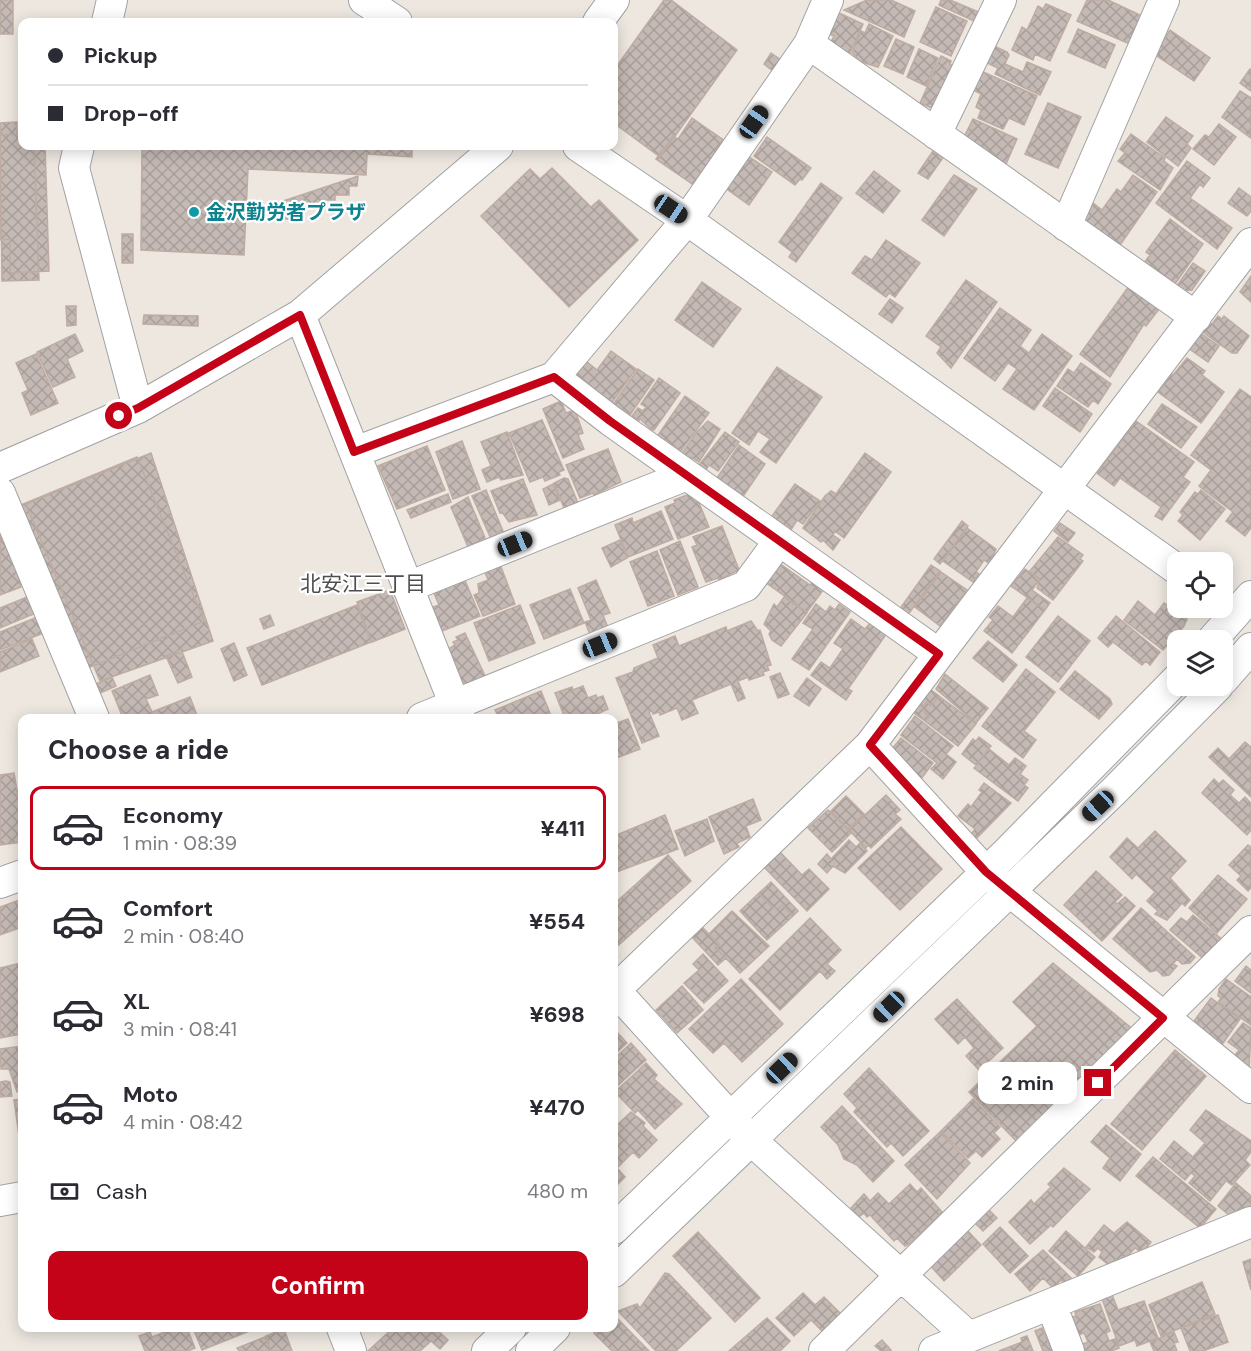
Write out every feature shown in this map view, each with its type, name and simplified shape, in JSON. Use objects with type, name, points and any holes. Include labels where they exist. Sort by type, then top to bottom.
[{"type":"street","points":[[108,18],[112,0]]},
{"type":"street","points":[[364,0],[391,18]]},
{"type":"street","points":[[601,18],[614,0]]},
{"type":"street","points":[[354,452],[554,377],[687,220],[808,44],[828,0]]},
{"type":"street","points":[[936,134],[1001,0]]},
{"type":"street","points":[[1066,226],[1164,0]]},
{"type":"street","points":[[808,44],[1196,317]]},
{"type":"street","points":[[78,150],[74,168],[138,408]]},
{"type":"street","points":[[0,468],[138,408],[300,315],[493,150]]},
{"type":"street","points":[[584,150],[687,220],[1167,562]]},
{"type":"street","points":[[618,986],[870,745],[1251,243]]},
{"type":"street","points":[[300,315],[458,712],[746,586],[779,541]]},
{"type":"street","points":[[554,377],[610,421],[939,654]]},
{"type":"street","points":[[408,587],[687,475]]},
{"type":"street","points":[[0,493],[92,714]]},
{"type":"street","points":[[1221,630],[1240,608]]},
{"type":"street","points":[[1233,668],[1251,648]]},
{"type":"street","points":[[618,1268],[751,1140],[997,881],[1167,690]]},
{"type":"street","points":[[618,1225],[730,1117],[997,881],[1114,791],[1208,696]]},
{"type":"street","points":[[870,745],[997,881],[1251,1088]]},
{"type":"street","points":[[0,883],[18,876]]},
{"type":"street","points":[[824,1351],[1251,931]]},
{"type":"street","points":[[618,994],[751,1140],[969,1337]]},
{"type":"street","points":[[0,1201],[18,1198]]},
{"type":"street","points":[[934,1351],[1251,1222]]},
{"type":"street","points":[[1051,1305],[1069,1351]]},
{"type":"street","points":[[344,1332],[351,1351]]},
{"type":"street","points":[[487,1351],[507,1332]]},
{"type":"street","points":[[531,1351],[551,1332]]},
{"type":"building","points":[[0,0],[13,0],[13,34],[0,34]]},
{"type":"building","points":[[664,0],[671,0],[737,50],[660,157],[618,126],[618,64]]},
{"type":"building","points":[[867,0],[891,0],[915,11],[904,37],[844,10]]},
{"type":"building","points":[[941,0],[950,0],[979,12],[974,21],[939,5]]},
{"type":"building","points":[[1087,0],[1108,0],[1142,16],[1132,45],[1077,21]]},
{"type":"building","points":[[1046,4],[1071,15],[1050,61],[1035,54],[1033,60],[1012,50],[1022,27],[1027,30],[1038,6],[1043,9]]},
{"type":"building","points":[[936,7],[967,21],[951,56],[920,42]]},
{"type":"building","points":[[837,12],[863,24],[850,53],[830,44],[834,36],[827,33]]},
{"type":"building","points":[[869,24],[893,36],[878,67],[855,60],[856,57],[852,53],[861,31],[865,33]]},
{"type":"building","points":[[1078,29],[1115,45],[1105,68],[1068,52]]},
{"type":"building","points":[[1170,30],[1210,58],[1194,81],[1154,54]]},
{"type":"building","points":[[896,39],[914,47],[903,74],[884,66]]},
{"type":"building","points":[[990,44],[1007,52],[1009,55],[1005,64],[1023,72],[1027,62],[1051,72],[1040,95],[995,74],[998,68],[983,61]]},
{"type":"building","points":[[919,49],[938,58],[926,86],[907,77]]},
{"type":"building","points":[[771,53],[781,60],[773,71],[764,64]]},
{"type":"building","points":[[941,56],[951,61],[950,64],[953,66],[934,109],[920,103]]},
{"type":"building","points":[[1251,70],[1251,91],[1240,83]]},
{"type":"building","points":[[981,71],[1037,96],[1024,125],[1009,118],[1003,129],[978,118],[981,110],[976,107],[981,94],[973,90]]},
{"type":"building","points":[[1240,91],[1251,98],[1251,138],[1222,117]]},
{"type":"building","points":[[1048,103],[1081,117],[1058,168],[1025,154]]},
{"type":"building","points":[[1166,117],[1193,136],[1187,144],[1191,148],[1178,166],[1147,142]]},
{"type":"building","points":[[692,118],[725,141],[695,186],[656,159],[673,136],[678,139]]},
{"type":"building","points":[[692,118],[725,141],[695,186],[656,159],[673,136],[678,139]]},
{"type":"building","points":[[973,119],[1017,139],[1006,164],[992,158],[993,154],[980,148],[981,146],[963,139]]},
{"type":"building","points":[[17,122],[18,150],[45,150],[49,271],[10,273],[10,239],[0,240],[0,123]]},
{"type":"building","points":[[1219,124],[1236,137],[1214,165],[1193,149],[1205,135],[1209,137]]},
{"type":"building","points":[[0,125],[1,135],[18,134],[18,150],[34,150],[39,280],[2,281]]},
{"type":"building","points":[[1131,134],[1165,158],[1164,161],[1173,168],[1160,190],[1118,161],[1125,153],[1120,149]]},
{"type":"building","points":[[767,137],[811,168],[795,185],[754,156]]},
{"type":"building","points":[[935,148],[945,155],[928,179],[918,173]]},
{"type":"building","name":"金沢勤労者プラザ","points":[[142,150],[412,150],[412,157],[367,154],[366,175],[248,169],[244,255],[141,250]]},
{"type":"building","points":[[746,155],[772,172],[749,205],[724,187]]},
{"type":"building","points":[[1187,161],[1210,178],[1203,187],[1200,184],[1190,198],[1232,228],[1217,249],[1156,203]]},
{"type":"building","points":[[552,168],[591,207],[599,200],[638,240],[569,307],[481,216],[530,169],[540,179]]},
{"type":"building","points":[[874,171],[900,191],[883,213],[856,193]]},
{"type":"building","points":[[954,175],[977,189],[944,236],[922,220]]},
{"type":"building","points":[[1133,175],[1157,192],[1118,248],[1081,218],[1092,202],[1102,210],[1117,189],[1121,192]]},
{"type":"building","points":[[358,176],[357,186],[349,186],[349,195],[335,195],[335,200],[321,200],[321,207],[302,206],[301,219],[275,219],[274,204]]},
{"type":"building","points":[[821,183],[842,198],[796,262],[789,257],[792,252],[779,242]]},
{"type":"building","points":[[1239,188],[1251,197],[1251,211],[1247,216],[1228,203]]},
{"type":"building","points":[[1170,219],[1203,244],[1173,287],[1144,263],[1150,255],[1146,252]]},
{"type":"building","points":[[122,234],[133,234],[133,252],[122,257]]},
{"type":"building","points":[[886,240],[920,263],[895,297],[889,293],[886,297],[852,273],[865,256],[872,260]]},
{"type":"building","points":[[133,253],[133,263],[122,263],[122,257]]},
{"type":"building","points":[[1193,263],[1205,271],[1192,290],[1183,291],[1176,287]]},
{"type":"building","points":[[1251,276],[1251,302],[1240,292]]},
{"type":"building","points":[[966,280],[997,302],[951,368],[937,353],[941,347],[926,336]]},
{"type":"building","points":[[702,282],[741,309],[713,347],[675,320]]},
{"type":"building","points":[[1129,286],[1160,308],[1146,326],[1144,324],[1110,377],[1080,354]]},
{"type":"building","points":[[890,299],[903,308],[892,323],[879,314]]},
{"type":"building","points":[[66,306],[76,306],[76,325],[67,326]]},
{"type":"building","points":[[1000,308],[1031,330],[1020,346],[1029,353],[1042,334],[1072,356],[1034,410],[1003,389],[1017,369],[1008,363],[995,381],[964,358]]},
{"type":"building","points":[[144,315],[198,316],[198,326],[143,324]]},
{"type":"building","points":[[1218,316],[1222,319],[1224,316],[1249,336],[1237,353],[1232,353],[1200,330],[1207,320],[1212,324]]},
{"type":"building","points":[[1199,332],[1219,346],[1208,362],[1188,348]]},
{"type":"building","points":[[75,334],[83,351],[67,359],[75,377],[53,387],[37,352]]},
{"type":"building","points":[[611,351],[636,369],[611,404],[575,377],[586,361],[597,370]]},
{"type":"building","points":[[36,354],[58,403],[31,415],[22,393],[28,390],[16,363]]},
{"type":"building","points":[[1187,358],[1205,371],[1202,375],[1224,392],[1201,423],[1158,392]]},
{"type":"building","points":[[1081,363],[1111,384],[1098,404],[1093,400],[1088,407],[1057,386],[1068,369],[1074,373]]},
{"type":"building","points":[[777,367],[822,397],[776,463],[760,452],[770,439],[758,431],[749,445],[732,433]]},
{"type":"building","points":[[638,369],[654,380],[630,415],[624,411],[622,413],[612,406]]},
{"type":"building","points":[[659,378],[680,393],[652,430],[640,419],[636,425],[629,420],[638,408],[643,411],[646,407],[641,404]]},
{"type":"building","points":[[1055,388],[1092,414],[1080,432],[1043,406]]},
{"type":"building","points":[[1240,389],[1251,397],[1251,528],[1245,536],[1226,521],[1233,512],[1199,486],[1211,470],[1191,455]]},
{"type":"building","points":[[685,396],[709,413],[681,451],[674,446],[671,449],[656,438]]},
{"type":"building","points":[[561,401],[566,413],[575,410],[583,433],[578,435],[584,449],[563,458],[543,409]]},
{"type":"building","points":[[1162,404],[1197,427],[1181,448],[1148,424]]},
{"type":"building","points":[[542,420],[564,470],[559,472],[560,475],[545,481],[543,477],[530,482],[509,433]]},
{"type":"building","points":[[708,421],[720,429],[699,462],[691,457],[688,461],[680,456],[697,432]]},
{"type":"building","points":[[1136,421],[1194,462],[1183,477],[1190,482],[1162,520],[1155,516],[1161,507],[1120,478],[1114,486],[1097,473]]},
{"type":"building","points":[[507,432],[523,475],[501,480],[499,477],[487,482],[482,470],[491,466],[481,442]]},
{"type":"building","points":[[725,432],[739,442],[718,471],[709,465],[706,470],[699,465]]},
{"type":"building","points":[[462,441],[480,489],[453,499],[436,452]]},
{"type":"building","points":[[739,445],[765,464],[742,498],[715,481]]},
{"type":"building","points":[[427,446],[445,490],[397,509],[378,466]]},
{"type":"building","points":[[608,449],[621,482],[594,495],[593,493],[580,498],[566,465]]},
{"type":"building","points":[[151,453],[213,641],[100,681],[26,504]]},
{"type":"building","points":[[865,453],[891,472],[844,538],[835,531],[833,535],[840,540],[833,550],[823,540],[821,542],[803,528],[825,496],[831,491],[836,494]]},
{"type":"building","points":[[137,457],[204,621],[88,668],[21,505]]},
{"type":"building","points":[[564,478],[568,479],[578,503],[564,508],[554,483]]},
{"type":"building","points":[[523,479],[537,515],[509,522],[502,512],[500,513],[491,491]]},
{"type":"building","points":[[553,484],[560,500],[549,505],[543,489]]},
{"type":"building","points":[[795,484],[820,501],[803,524],[797,520],[791,530],[772,516]]},
{"type":"building","points":[[486,490],[503,531],[497,533],[498,539],[492,541],[472,496]]},
{"type":"building","points":[[1201,490],[1225,509],[1200,540],[1178,521],[1183,515],[1180,512],[1195,492],[1198,494]]},
{"type":"building","points":[[692,493],[696,496],[709,527],[678,539],[665,507],[675,503],[674,500]]},
{"type":"building","points":[[448,494],[451,502],[411,518],[407,510]]},
{"type":"building","points":[[468,497],[485,538],[468,547],[451,507]]},
{"type":"building","points":[[661,511],[673,539],[628,557],[615,525],[632,518],[633,523]]},
{"type":"building","points":[[962,521],[968,526],[940,564],[934,559]]},
{"type":"building","points":[[1060,523],[1075,533],[1068,542],[1054,531]]},
{"type":"building","points":[[722,526],[739,570],[719,580],[718,578],[706,582],[692,547],[697,545],[693,537]]},
{"type":"building","points":[[967,528],[996,549],[990,564],[984,560],[973,582],[943,561]]},
{"type":"building","points":[[0,531],[14,554],[10,556],[15,567],[18,566],[23,576],[19,577],[21,587],[0,595]]},
{"type":"building","points":[[1058,537],[1083,555],[1080,559],[1083,561],[1053,600],[1037,588],[1040,579],[1029,572]]},
{"type":"building","points":[[620,540],[627,558],[611,567],[602,548]]},
{"type":"building","points":[[680,541],[698,587],[678,595],[660,550]]},
{"type":"building","points":[[657,551],[674,596],[648,606],[630,562]]},
{"type":"building","points":[[779,563],[810,585],[813,581],[824,589],[807,612],[765,582]]},
{"type":"building","points":[[500,564],[515,604],[483,616],[474,595],[479,593],[478,584],[488,580],[484,570]]},
{"type":"building","points":[[931,565],[940,571],[907,616],[899,610]]},
{"type":"building","points":[[1025,569],[1040,579],[1032,590],[1050,603],[1045,610],[1011,586]]},
{"type":"building","points":[[941,572],[967,590],[940,626],[915,607]]},
{"type":"building","points":[[464,578],[480,616],[442,631],[433,607],[439,605],[433,591]]},
{"type":"building","points":[[596,580],[610,613],[603,615],[609,630],[591,637],[585,622],[591,620],[578,588]]},
{"type":"building","points":[[570,589],[584,623],[544,639],[530,605]]},
{"type":"building","points":[[390,590],[405,629],[372,642],[357,602]]},
{"type":"building","points":[[32,595],[38,612],[0,628],[0,608]]},
{"type":"building","points":[[784,597],[807,613],[781,646],[772,640],[769,634],[771,631],[764,624],[774,604],[777,607]]},
{"type":"building","points":[[1027,598],[1045,610],[1012,653],[984,631],[993,620],[989,617],[998,606],[1013,617]]},
{"type":"building","points":[[1138,601],[1155,615],[1164,603],[1167,605],[1167,618],[1187,619],[1180,630],[1167,630],[1167,645],[1163,650],[1124,620]]},
{"type":"building","points":[[816,604],[826,612],[830,606],[835,610],[839,604],[850,612],[809,670],[792,659],[813,629],[803,623]]},
{"type":"building","points":[[357,605],[371,642],[262,685],[247,648]]},
{"type":"building","points":[[520,605],[535,643],[489,661],[474,623]]},
{"type":"building","points":[[270,615],[274,625],[264,629],[260,619]]},
{"type":"building","points":[[40,616],[46,632],[0,650],[0,632]]},
{"type":"building","points":[[1058,616],[1090,641],[1058,682],[1026,657]]},
{"type":"building","points":[[1116,616],[1160,652],[1150,665],[1146,661],[1142,665],[1113,642],[1108,647],[1098,638]]},
{"type":"building","points":[[851,619],[865,629],[871,622],[887,633],[848,689],[852,691],[846,700],[811,675],[821,662],[830,668],[843,649],[834,643]]},
{"type":"building","points":[[751,621],[758,631],[760,630],[771,665],[767,666],[769,670],[763,672],[764,675],[738,681],[745,698],[738,701],[731,684],[692,700],[698,713],[682,720],[677,708],[660,715],[659,712],[653,714],[652,711],[649,712],[659,736],[642,743],[616,678],[633,672],[634,668],[658,658],[653,645],[675,636],[679,646],[726,627],[727,631]]},
{"type":"building","points":[[465,633],[487,680],[473,686],[460,681],[448,649],[455,645],[453,642],[458,640],[456,637]]},
{"type":"building","points":[[32,639],[39,656],[0,672],[0,652]]},
{"type":"building","points":[[988,641],[1017,665],[1003,682],[973,658]]},
{"type":"building","points":[[234,643],[247,675],[234,681],[221,649]]},
{"type":"building","points":[[181,649],[192,677],[178,683],[166,656]]},
{"type":"building","points":[[1026,669],[1055,692],[1024,731],[1036,740],[1023,758],[982,726]]},
{"type":"building","points":[[1075,671],[1110,699],[1112,704],[1099,719],[1060,689]]},
{"type":"building","points":[[780,673],[789,694],[778,698],[770,677]]},
{"type":"building","points":[[945,674],[988,708],[976,723],[936,689]]},
{"type":"building","points":[[150,675],[158,695],[146,699],[152,712],[190,697],[196,714],[121,714],[112,691]]},
{"type":"building","points":[[112,677],[116,686],[100,693],[96,684]]},
{"type":"building","points":[[807,678],[821,689],[809,706],[794,696]]},
{"type":"building","points":[[583,686],[588,698],[596,695],[597,698],[603,696],[608,709],[597,714],[563,714],[555,693],[572,687],[573,690]]},
{"type":"building","points":[[930,689],[939,696],[932,705],[927,702],[922,709],[929,717],[925,721],[913,712]]},
{"type":"building","points":[[541,691],[550,714],[497,714],[495,710]]},
{"type":"building","points":[[939,696],[976,724],[958,746],[925,721],[929,716],[922,709],[927,702],[931,706]]},
{"type":"building","points":[[915,716],[953,746],[946,754],[956,762],[943,779],[931,769],[937,763],[901,735]]},
{"type":"building","points":[[628,719],[640,749],[618,757],[618,723]]},
{"type":"building","points":[[979,737],[991,746],[976,765],[962,754],[973,739],[976,741]]},
{"type":"building","points":[[901,738],[933,763],[921,779],[891,750]]},
{"type":"building","points":[[1245,742],[1251,747],[1251,797],[1209,757],[1218,748],[1229,759]]},
{"type":"building","points":[[989,749],[1009,765],[1015,758],[1026,766],[1020,774],[1028,780],[1024,785],[1028,788],[1018,801],[974,768]]},
{"type":"building","points":[[14,773],[18,796],[18,843],[0,845],[0,775]]},
{"type":"building","points":[[1214,779],[1219,784],[1223,780],[1234,790],[1230,795],[1239,803],[1245,797],[1251,803],[1251,830],[1247,835],[1202,793]]},
{"type":"building","points":[[984,783],[1011,803],[974,841],[969,837],[975,829],[958,816],[968,804],[971,807],[982,792],[979,790]]},
{"type":"building","points":[[886,795],[900,810],[895,814],[901,819],[871,848],[868,845],[866,848],[849,830]]},
{"type":"building","points":[[846,796],[864,814],[848,829],[831,811]]},
{"type":"building","points":[[753,799],[761,820],[746,826],[750,837],[737,843],[739,847],[724,854],[709,817]]},
{"type":"building","points":[[828,810],[851,833],[832,852],[808,828]]},
{"type":"building","points":[[665,815],[678,849],[618,872],[618,834]]},
{"type":"building","points":[[707,819],[714,841],[685,856],[675,831]]},
{"type":"building","points":[[901,827],[942,869],[900,910],[858,868]]},
{"type":"building","points":[[1155,831],[1186,861],[1170,878],[1190,900],[1185,906],[1182,903],[1167,920],[1155,914],[1158,911],[1147,901],[1155,892],[1136,874],[1132,879],[1110,857],[1127,838],[1138,848]]},
{"type":"building","points":[[849,840],[856,847],[860,843],[867,851],[845,873],[833,866],[827,873],[818,864],[827,854],[831,859]]},
{"type":"building","points":[[1248,845],[1251,847],[1251,888],[1248,891],[1237,880],[1241,876],[1229,865]]},
{"type":"building","points":[[780,852],[802,875],[809,869],[829,889],[807,911],[764,867]]},
{"type":"building","points":[[668,855],[691,881],[618,945],[618,900]]},
{"type":"building","points":[[1096,871],[1122,895],[1115,902],[1117,904],[1125,897],[1135,906],[1102,941],[1064,905]]},
{"type":"building","points":[[1218,875],[1247,899],[1217,933],[1189,908]]},
{"type":"building","points":[[771,882],[798,911],[793,916],[783,905],[778,909],[771,906],[759,893]]},
{"type":"building","points":[[759,893],[771,906],[778,909],[783,905],[793,916],[767,940],[740,911]]},
{"type":"building","points":[[18,900],[18,928],[0,935],[0,907]]},
{"type":"building","points":[[1141,908],[1195,957],[1190,963],[1182,964],[1177,959],[1173,964],[1177,966],[1169,975],[1163,976],[1157,970],[1150,972],[1113,939]]},
{"type":"building","points":[[732,911],[769,946],[740,973],[716,948],[719,944],[709,934]]},
{"type":"building","points":[[1193,915],[1224,941],[1205,960],[1170,930],[1181,918],[1187,922]]},
{"type":"building","points":[[810,918],[841,950],[827,964],[835,971],[827,979],[820,971],[780,1010],[749,979]]},
{"type":"building","points":[[701,926],[719,944],[715,948],[726,958],[718,965],[691,936]]},
{"type":"building","points":[[703,954],[728,981],[704,1003],[684,983],[699,970],[693,964]]},
{"type":"building","points":[[1053,963],[1135,1031],[1018,1143],[969,1092],[1037,1026],[1013,1002]]},
{"type":"building","points":[[18,964],[18,1035],[0,1038],[0,968]]},
{"type":"building","points":[[1246,966],[1251,970],[1251,993],[1235,981]]},
{"type":"building","points":[[741,979],[783,1024],[742,1062],[724,1043],[713,1053],[689,1029]]},
{"type":"building","points":[[1226,979],[1251,997],[1251,1025],[1218,1002],[1221,998],[1218,996],[1219,989]]},
{"type":"building","points":[[682,986],[703,1010],[677,1033],[656,1010]]},
{"type":"building","points":[[1211,998],[1240,1019],[1219,1049],[1194,1031],[1199,1024],[1194,1021]]},
{"type":"building","points":[[957,999],[1003,1048],[979,1070],[966,1056],[974,1048],[965,1037],[958,1044],[935,1019]]},
{"type":"building","points":[[1243,1023],[1251,1028],[1249,1071],[1232,1059],[1239,1050],[1228,1042]]},
{"type":"building","points":[[618,1033],[627,1043],[618,1051]]},
{"type":"building","points":[[631,1043],[646,1060],[618,1085],[618,1055]]},
{"type":"building","points":[[18,1047],[18,1092],[9,1069],[1,1069],[0,1049]]},
{"type":"building","points":[[1175,1050],[1206,1076],[1142,1150],[1111,1124]]},
{"type":"building","points":[[646,1063],[657,1075],[654,1079],[682,1104],[655,1129],[638,1110],[635,1113],[618,1095],[618,1089]]},
{"type":"building","points":[[869,1068],[929,1131],[903,1156],[891,1143],[887,1147],[854,1112],[857,1108],[844,1094]]},
{"type":"building","points":[[0,1082],[10,1082],[12,1096],[0,1097]]},
{"type":"building","points":[[973,1099],[1000,1127],[994,1133],[1000,1139],[982,1157],[976,1151],[968,1158],[941,1131]]},
{"type":"building","points":[[14,1100],[18,1100],[18,1128]]},
{"type":"building","points":[[842,1106],[894,1161],[873,1182],[857,1165],[844,1159],[838,1145],[821,1127]]},
{"type":"building","points":[[842,1106],[894,1161],[873,1182],[857,1165],[844,1159],[838,1145],[821,1127]]},
{"type":"building","points":[[1206,1110],[1251,1141],[1251,1152],[1245,1160],[1250,1165],[1232,1185],[1226,1181],[1210,1201],[1189,1183],[1195,1176],[1191,1173],[1185,1180],[1160,1159],[1174,1141],[1193,1157],[1205,1143],[1190,1130]]},
{"type":"building","points":[[631,1112],[645,1123],[643,1126],[657,1140],[639,1158],[633,1152],[618,1167],[618,1124]]},
{"type":"building","points":[[1106,1125],[1141,1154],[1120,1181],[1103,1168],[1110,1158],[1091,1142]]},
{"type":"building","points":[[940,1132],[970,1163],[937,1199],[905,1165]]},
{"type":"building","points":[[1153,1157],[1216,1209],[1200,1228],[1136,1176]]},
{"type":"building","points":[[1064,1168],[1090,1189],[1053,1227],[1051,1225],[1030,1244],[1009,1222],[1031,1200],[1034,1204],[1051,1187],[1048,1184]]},
{"type":"building","points":[[618,1169],[625,1177],[618,1184]]},
{"type":"building","points":[[1236,1183],[1251,1196],[1251,1208],[1230,1216],[1218,1206]]},
{"type":"building","points":[[910,1184],[917,1192],[921,1188],[942,1212],[905,1246],[897,1238],[894,1241],[870,1215],[867,1217],[864,1213],[859,1217],[851,1208],[864,1194],[870,1201],[878,1193],[889,1204]]},
{"type":"building","points":[[985,1206],[997,1218],[983,1231],[971,1219]]},
{"type":"building","points":[[1127,1222],[1151,1242],[1142,1253],[1135,1248],[1127,1257],[1124,1256],[1119,1262],[1116,1259],[1110,1266],[1099,1257],[1102,1252],[1098,1248],[1094,1252],[1086,1247],[1104,1225],[1114,1233]]},
{"type":"building","points":[[1000,1227],[1028,1256],[1010,1273],[983,1244]]},
{"type":"building","points":[[965,1228],[981,1245],[944,1281],[928,1263]]},
{"type":"building","points":[[1066,1231],[1095,1257],[1078,1276],[1049,1251]]},
{"type":"building","points":[[698,1232],[760,1298],[735,1322],[673,1256]]},
{"type":"building","points":[[1043,1250],[1071,1278],[1065,1284],[1061,1280],[1053,1288],[1043,1278],[1030,1291],[1015,1274]]},
{"type":"building","points":[[1251,1259],[1251,1290],[1243,1262]]},
{"type":"building","points":[[665,1273],[669,1274],[711,1318],[676,1351],[656,1351],[618,1311],[637,1304],[640,1308]]},
{"type":"building","points":[[1202,1282],[1215,1314],[1161,1336],[1149,1305]]},
{"type":"building","points":[[1111,1292],[1118,1310],[1144,1301],[1158,1338],[1137,1346],[1135,1340],[1119,1346],[1101,1296]]},
{"type":"building","points":[[803,1293],[815,1305],[824,1297],[841,1314],[823,1332],[811,1320],[794,1336],[776,1318]]},
{"type":"building","points":[[1100,1304],[1110,1331],[1106,1333],[1109,1341],[1115,1339],[1119,1348],[1111,1351],[1085,1351],[1083,1344],[1088,1342],[1084,1333],[1078,1335],[1071,1318],[1076,1316],[1075,1312]]},
{"type":"building","points":[[1218,1315],[1228,1342],[1203,1351],[1190,1351],[1181,1328]]},
{"type":"building","points":[[767,1318],[790,1341],[780,1351],[729,1351]]},
{"type":"building","points":[[618,1319],[649,1351],[612,1351],[594,1333],[618,1332]]},
{"type":"building","points":[[1042,1328],[1052,1351],[1043,1351],[1035,1331]]},
{"type":"building","points":[[150,1332],[152,1337],[165,1332],[189,1332],[195,1348],[188,1351],[145,1351],[139,1336]]},
{"type":"building","points":[[195,1332],[247,1332],[202,1350]]},
{"type":"building","points":[[276,1332],[285,1332],[292,1351],[271,1351],[266,1336]]},
{"type":"building","points":[[389,1332],[439,1332],[448,1340],[440,1349],[431,1341],[420,1351],[368,1351]]},
{"type":"building","points":[[1174,1332],[1178,1342],[1174,1343],[1177,1351],[1154,1351],[1150,1342]]},
{"type":"building","points":[[1027,1336],[1033,1351],[999,1351],[1022,1342],[1021,1338]]},
{"type":"building","points":[[265,1337],[271,1351],[239,1351],[237,1348]]},
{"type":"building","points":[[882,1340],[891,1351],[881,1351],[875,1346]]},
{"type":"place","name":"金沢勤労者プラザ","points":[[194,212]]},
{"type":"district","name":"北安江三丁目","points":[[363,584]]},
{"type":"route","points":[[119,416],[138,408],[300,315],[354,452],[554,377],[610,421],[939,654],[870,745],[986,872],[1163,1018],[1098,1083]]}]
